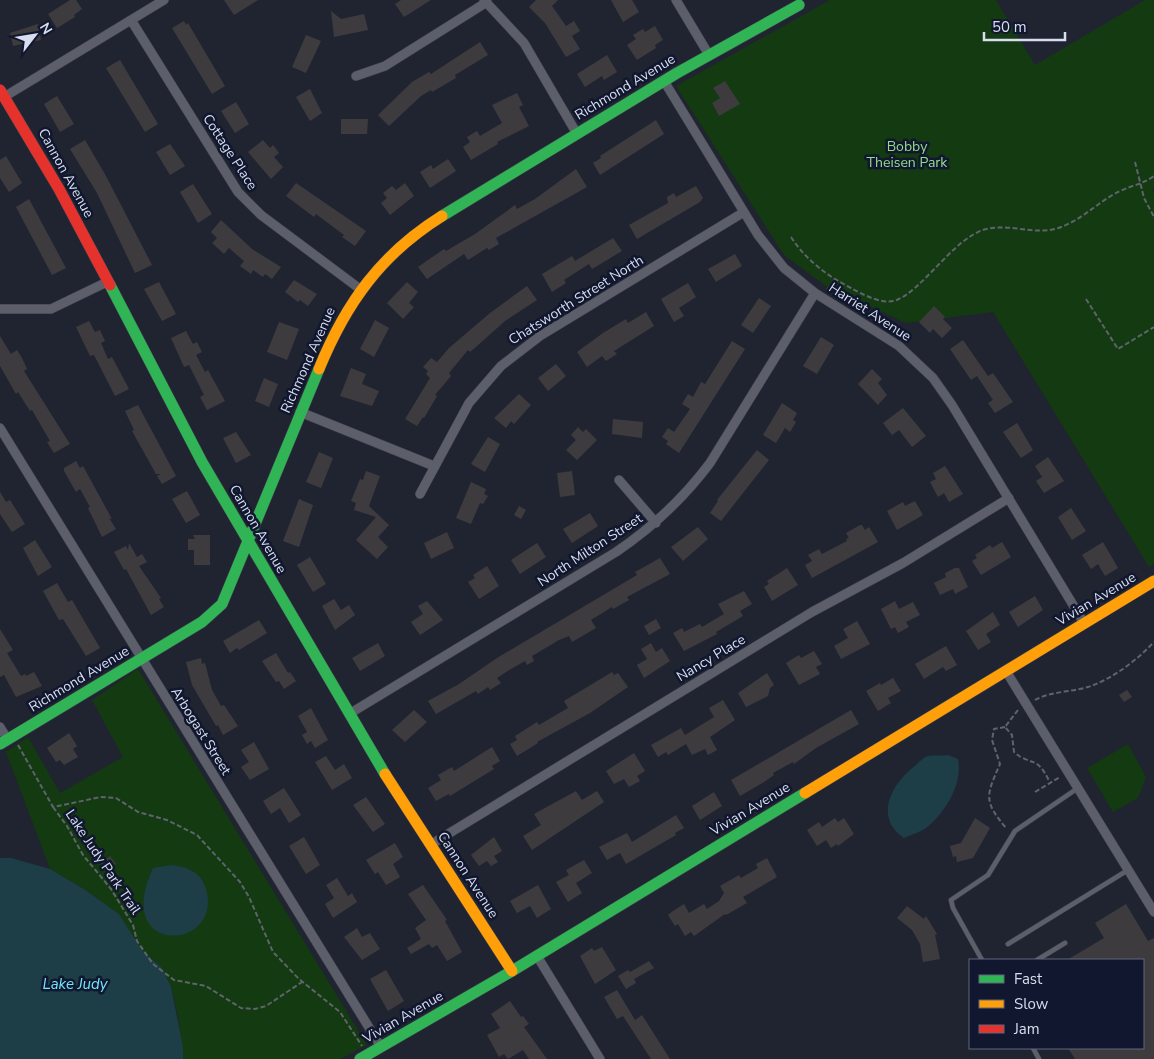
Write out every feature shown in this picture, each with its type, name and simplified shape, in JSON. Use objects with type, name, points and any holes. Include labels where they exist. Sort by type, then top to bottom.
[{"type":"street","points":[[2,94],[164,0]]},
{"type":"street","points":[[676,0],[709,55]]},
{"type":"street","points":[[356,76],[385,66],[486,1],[524,43],[578,134]]},
{"type":"street","name":"Richmond Avenue","points":[[7,740],[213,614],[230,589],[300,412],[334,332],[360,289],[392,253],[413,235],[664,81],[799,5]]},
{"type":"street","name":"Cottage Place","points":[[131,20],[238,192],[261,215],[360,289]]},
{"type":"street","name":"Harriet Avenue","points":[[664,81],[769,251],[784,268],[819,295],[899,346],[933,378],[952,405],[1084,623]]},
{"type":"street","name":"Cannon Avenue","points":[[2,94],[59,189],[170,404],[249,542],[430,845],[512,971]]},
{"type":"street","name":"Chatsworth Street North","points":[[420,494],[468,404],[484,384],[520,350],[744,212]]},
{"type":"street","points":[[0,309],[50,309],[107,282]]},
{"type":"street","name":"North Milton Street","points":[[350,714],[616,552],[656,523],[681,498],[710,463],[819,295]]},
{"type":"street","points":[[300,412],[434,466]]},
{"type":"street","name":"Arbogast Street","points":[[0,428],[381,1047]]},
{"type":"street","points":[[619,480],[656,523]]},
{"type":"street","name":"Nancy Place","points":[[430,845],[812,612],[902,563],[1009,498]]},
{"type":"street","name":"Vivian Avenue","points":[[363,1057],[537,956],[1154,581]]},
{"type":"street","points":[[1006,671],[1154,912]]},
{"type":"street","points":[[0,727],[7,740]]},
{"type":"street","points":[[537,956],[600,1059]]},
{"type":"lane","points":[[981,959],[952,908],[951,900],[988,875],[1012,835],[1027,821],[1078,788]]},
{"type":"lane","points":[[1008,944],[1128,870]]},
{"type":"lane","points":[[1039,959],[1065,943]]},
{"type":"path","points":[[1135,162],[1144,198],[1154,217]]},
{"type":"path","points":[[791,237],[800,251],[834,280],[870,298],[893,301],[909,292],[936,266],[980,231],[999,227],[1053,230],[1121,190],[1142,184],[1154,176]]},
{"type":"path","points":[[819,295],[834,280]]},
{"type":"path","points":[[1086,299],[1118,349],[1154,327]]},
{"type":"path","points":[[1012,835],[997,817],[989,800],[988,788],[1000,764],[992,740],[994,729],[1005,727],[1014,713],[1041,697],[1092,685],[1117,672],[1141,655],[1154,642]]},
{"type":"path","points":[[1005,727],[1012,735],[1014,752],[1037,762],[1045,771],[1050,783]]},
{"type":"path","name":"Lake Judy Park Trail","points":[[7,740],[67,826],[82,855],[111,889],[133,925],[137,941],[153,964],[174,980],[206,986],[242,1008],[255,1010],[266,1006],[302,982]]},
{"type":"path","points":[[1035,792],[1068,772]]},
{"type":"path","points":[[53,808],[101,797],[116,798],[138,812],[167,820],[197,835],[240,882],[249,897],[273,952],[302,982],[340,1012],[363,1057]]},
{"type":"green space","name":"Bobby Theisen Park","points":[[830,0],[996,0],[1035,65],[1145,0],[1154,0],[1154,188],[1152,189],[1154,193],[1154,564],[1149,567],[993,312],[906,323],[826,286],[784,255],[676,86]]},
{"type":"green space","points":[[138,669],[367,1045],[340,1059],[183,1059],[178,1016],[171,987],[162,968],[142,950],[119,914],[84,889],[50,869],[6,752],[28,737],[60,793],[123,757],[92,700]]},
{"type":"green space","points":[[1128,744],[1146,777],[1138,798],[1113,812],[1087,768]]},
{"type":"water","points":[[948,755],[958,759],[959,769],[958,778],[951,797],[933,822],[926,828],[904,838],[895,830],[889,820],[889,800],[893,790],[907,772],[925,757]]},
{"type":"water","name":"Lake Judy","points":[[0,858],[11,858],[50,869],[84,889],[119,914],[142,950],[162,968],[171,987],[183,1047],[183,1059],[0,1059]]},
{"type":"water","points":[[171,865],[193,871],[201,878],[206,889],[207,910],[199,925],[186,933],[170,935],[156,931],[146,918],[144,897],[153,868]]},
{"type":"building","points":[[70,0],[76,0],[82,9],[74,15],[75,17],[57,28],[48,14]]},
{"type":"building","points":[[224,0],[258,0],[234,15]]},
{"type":"building","points":[[401,0],[431,0],[404,17],[395,4]]},
{"type":"building","points":[[536,0],[558,0],[552,6],[566,26],[574,21],[580,31],[572,36],[580,49],[566,57],[545,23],[529,7]]},
{"type":"building","points":[[611,0],[632,0],[639,12],[623,22]]},
{"type":"building","points":[[331,11],[341,19],[364,14],[368,30],[334,37]]},
{"type":"building","points":[[184,21],[186,25],[188,23],[225,86],[212,94],[172,28]]},
{"type":"building","points":[[38,24],[41,40],[13,46],[10,33]]},
{"type":"building","points":[[655,26],[663,40],[655,45],[656,48],[637,60],[627,45],[636,39],[633,35],[643,29],[645,32]]},
{"type":"building","points":[[306,35],[321,41],[306,73],[292,67]]},
{"type":"building","points":[[480,42],[488,55],[455,75],[456,78],[421,96],[389,126],[378,115],[412,82],[429,72],[431,74]]},
{"type":"building","points":[[607,55],[617,72],[604,80],[602,76],[585,87],[577,74]]},
{"type":"building","points":[[120,60],[158,124],[145,132],[106,68]]},
{"type":"building","points":[[725,81],[740,104],[719,116],[712,103],[720,98],[713,88]]},
{"type":"building","points":[[310,89],[322,113],[310,121],[296,97]]},
{"type":"building","points":[[517,93],[523,105],[519,107],[529,126],[497,142],[498,144],[471,160],[463,147],[470,142],[467,137],[477,131],[480,136],[502,123],[492,105]]},
{"type":"building","points":[[57,96],[74,124],[60,132],[44,104]]},
{"type":"building","points":[[236,102],[249,124],[235,133],[221,111]]},
{"type":"building","points":[[341,119],[368,119],[367,134],[341,134]]},
{"type":"building","points":[[656,120],[664,134],[600,175],[593,163],[601,158],[600,156]]},
{"type":"building","points":[[85,140],[106,176],[152,265],[135,273],[97,193],[70,149]]},
{"type":"building","points":[[263,140],[270,148],[273,145],[279,153],[274,157],[283,167],[271,179],[248,152]]},
{"type":"building","points":[[170,144],[185,166],[170,175],[156,152]]},
{"type":"building","points":[[6,156],[22,183],[9,192],[0,178],[0,160]]},
{"type":"building","points":[[448,159],[456,171],[430,188],[420,172],[431,165],[433,169]]},
{"type":"building","points":[[576,169],[587,187],[496,238],[499,244],[489,250],[487,248],[468,260],[464,254],[427,279],[418,267],[444,249],[446,251],[475,234],[515,205],[517,209],[535,199]]},
{"type":"building","points":[[296,183],[366,231],[355,246],[342,237],[344,235],[316,214],[314,217],[286,196]]},
{"type":"building","points":[[405,183],[414,196],[390,215],[381,203],[387,198],[383,193],[392,186],[396,190]]},
{"type":"building","points":[[193,184],[212,214],[198,223],[180,192]]},
{"type":"building","points":[[696,186],[703,198],[700,202],[637,239],[629,225],[668,203],[667,197],[674,193],[676,197]]},
{"type":"building","points":[[29,199],[66,268],[52,275],[16,207]]},
{"type":"building","points":[[221,220],[252,249],[281,267],[272,279],[265,274],[263,277],[253,270],[251,274],[240,266],[244,261],[229,248],[224,254],[212,243],[217,238],[211,232]]},
{"type":"building","points":[[613,238],[622,251],[592,269],[589,264],[564,280],[566,283],[552,292],[542,274],[572,256],[575,261]]},
{"type":"building","points":[[735,254],[742,266],[716,282],[708,269]]},
{"type":"building","points":[[294,280],[317,294],[308,306],[300,300],[298,302],[285,292]]},
{"type":"building","points":[[159,282],[176,314],[162,321],[144,289]]},
{"type":"building","points":[[407,282],[418,292],[409,303],[414,307],[403,319],[387,303]]},
{"type":"building","points":[[688,283],[696,297],[679,308],[684,316],[674,322],[661,299]]},
{"type":"building","points":[[527,286],[537,300],[505,321],[470,352],[468,350],[449,373],[451,376],[435,395],[437,396],[417,426],[405,419],[430,378],[426,374],[428,371],[423,367],[431,358],[437,362],[449,348],[490,313]]},
{"type":"building","points":[[759,298],[771,306],[753,333],[741,325]]},
{"type":"building","points":[[934,306],[945,317],[943,319],[952,328],[942,338],[933,329],[930,333],[919,322]]},
{"type":"building","points":[[646,312],[654,326],[614,351],[617,354],[606,361],[602,356],[587,367],[577,352],[626,319],[628,323]]},
{"type":"building","points":[[375,320],[389,328],[374,357],[360,349]]},
{"type":"building","points":[[89,321],[95,332],[100,330],[105,341],[101,343],[108,359],[112,357],[129,389],[115,396],[94,355],[90,356],[76,327]]},
{"type":"building","points":[[279,322],[299,329],[287,360],[267,352]]},
{"type":"building","points":[[186,331],[193,344],[197,342],[202,352],[196,355],[205,372],[208,370],[225,401],[207,410],[200,397],[204,395],[189,365],[184,367],[171,338]]},
{"type":"building","points":[[0,336],[11,354],[17,350],[27,369],[24,371],[70,444],[54,453],[47,442],[50,441],[32,410],[30,411],[18,392],[16,394],[0,366]]},
{"type":"building","points":[[821,337],[834,345],[817,374],[803,366]]},
{"type":"building","points":[[963,340],[988,376],[993,373],[1013,402],[995,413],[988,403],[993,400],[977,376],[971,380],[950,349]]},
{"type":"building","points":[[732,341],[745,349],[679,453],[666,444],[668,441],[662,437],[668,428],[674,432],[690,409],[682,404],[688,394],[693,397],[701,382],[705,384]]},
{"type":"building","points":[[556,364],[566,376],[548,391],[538,378]]},
{"type":"building","points":[[351,368],[366,374],[362,384],[379,391],[372,406],[340,396]]},
{"type":"building","points":[[872,369],[882,379],[878,383],[887,395],[878,405],[858,384]]},
{"type":"building","points":[[264,378],[278,384],[269,407],[255,401]]},
{"type":"building","points":[[519,394],[531,405],[514,424],[511,421],[506,428],[494,418]]},
{"type":"building","points":[[782,403],[797,413],[793,420],[796,422],[790,432],[785,428],[776,443],[763,435]]},
{"type":"building","points":[[138,405],[176,476],[162,484],[157,476],[161,474],[156,474],[132,431],[134,430],[125,411]]},
{"type":"building","points":[[903,408],[926,436],[912,447],[899,430],[892,435],[883,423]]},
{"type":"building","points":[[613,419],[643,422],[642,438],[612,434]]},
{"type":"building","points":[[1017,423],[1033,450],[1021,458],[1003,432]]},
{"type":"building","points":[[578,427],[583,432],[586,429],[597,440],[577,460],[566,450],[576,440],[571,435]]},
{"type":"building","points":[[236,432],[251,455],[236,463],[223,438]]},
{"type":"building","points":[[488,437],[500,444],[485,472],[471,464]]},
{"type":"building","points":[[757,450],[769,460],[721,521],[710,513],[717,500]]},
{"type":"building","points":[[319,452],[333,458],[321,488],[306,482]]},
{"type":"building","points":[[1048,457],[1064,481],[1044,493],[1036,481],[1042,477],[1035,466]]},
{"type":"building","points":[[76,461],[80,468],[83,466],[116,529],[102,537],[88,508],[90,507],[80,489],[76,492],[64,471],[64,468]]},
{"type":"building","points":[[945,466],[963,494],[949,502],[944,493],[938,497],[930,482],[936,479],[933,473]]},
{"type":"building","points":[[366,471],[380,476],[369,506],[389,525],[378,537],[388,547],[377,559],[356,540],[376,517],[354,510],[356,503],[351,501],[360,479],[363,480]]},
{"type":"building","points":[[572,471],[575,495],[560,497],[557,473]]},
{"type":"building","points":[[471,482],[486,489],[484,494],[488,496],[483,504],[480,503],[471,524],[456,518]]},
{"type":"building","points":[[187,491],[200,515],[186,523],[172,499]]},
{"type":"building","points":[[0,492],[6,502],[10,500],[25,524],[12,532],[0,514]]},
{"type":"building","points":[[299,499],[313,505],[299,547],[283,541]]},
{"type":"building","points":[[915,501],[923,515],[897,530],[887,511],[903,502],[905,506]]},
{"type":"building","points":[[519,506],[526,510],[521,519],[514,515]]},
{"type":"building","points":[[1071,508],[1086,531],[1072,540],[1058,517]]},
{"type":"building","points":[[590,513],[598,526],[572,543],[563,529]]},
{"type":"building","points":[[860,525],[865,530],[869,527],[878,542],[812,578],[805,565],[812,561],[808,555],[819,549],[822,554],[847,541],[846,539],[849,538],[846,533]]},
{"type":"building","points":[[698,527],[708,539],[683,561],[671,547]]},
{"type":"building","points":[[447,532],[454,548],[431,559],[424,543]]},
{"type":"building","points":[[193,535],[210,535],[210,565],[194,565],[194,550],[188,550],[188,539],[195,539]]},
{"type":"building","points":[[35,540],[52,567],[38,576],[23,548]]},
{"type":"building","points":[[1002,542],[1011,557],[981,575],[972,561],[977,558],[975,555],[990,545],[992,548]]},
{"type":"building","points":[[1103,542],[1118,568],[1105,576],[1098,564],[1091,569],[1082,555]]},
{"type":"building","points":[[129,543],[137,557],[142,554],[147,562],[139,566],[161,598],[159,599],[164,607],[151,615],[126,569],[124,570],[114,552],[126,546],[128,550]]},
{"type":"building","points":[[537,543],[546,557],[520,574],[511,560]]},
{"type":"building","points":[[310,557],[326,584],[313,592],[297,565]]},
{"type":"building","points":[[660,558],[670,574],[627,597],[629,600],[613,609],[612,607],[591,620],[596,628],[572,642],[569,636],[559,640],[532,656],[534,661],[527,665],[525,661],[497,678],[501,683],[490,690],[488,687],[478,694],[476,691],[436,714],[428,701],[637,575],[635,572]]},
{"type":"building","points":[[487,566],[499,586],[479,599],[468,582],[475,578],[473,575]]},
{"type":"building","points":[[787,568],[798,585],[772,601],[764,587],[769,584],[767,581]]},
{"type":"building","points":[[959,568],[968,587],[955,594],[953,589],[940,595],[934,583],[946,577],[945,573]]},
{"type":"building","points":[[57,583],[68,602],[72,600],[100,648],[86,656],[63,619],[59,620],[43,591]]},
{"type":"building","points":[[744,591],[752,604],[740,611],[743,616],[716,632],[717,634],[684,651],[673,633],[682,628],[684,632],[700,624],[702,627],[724,614],[718,604]]},
{"type":"building","points":[[1035,596],[1043,610],[1018,627],[1009,612]]},
{"type":"building","points":[[334,599],[341,610],[349,605],[355,615],[335,630],[322,606]]},
{"type":"building","points":[[427,601],[443,620],[420,635],[411,622],[423,614],[418,606]]},
{"type":"building","points":[[895,601],[899,609],[913,602],[920,615],[906,622],[909,627],[898,633],[895,627],[891,629],[881,609]]},
{"type":"building","points":[[993,612],[1000,625],[986,634],[991,642],[978,650],[966,631]]},
{"type":"building","points":[[656,619],[661,628],[649,635],[644,626]]},
{"type":"building","points":[[259,620],[267,633],[239,650],[237,648],[230,653],[223,641]]},
{"type":"building","points":[[857,621],[870,644],[841,659],[834,646],[848,638],[843,629]]},
{"type":"building","points":[[0,629],[13,650],[7,653],[21,676],[34,672],[42,686],[16,697],[4,675],[0,677]]},
{"type":"building","points":[[378,643],[385,656],[360,671],[352,658]]},
{"type":"building","points":[[651,643],[656,652],[662,648],[670,661],[644,678],[637,665],[647,659],[641,649]]},
{"type":"building","points":[[946,646],[957,665],[946,671],[943,667],[924,679],[915,664]]},
{"type":"building","points":[[814,651],[822,664],[816,667],[820,674],[799,685],[786,663],[799,655],[801,658]]},
{"type":"building","points":[[276,653],[288,673],[290,672],[296,681],[284,689],[279,681],[276,682],[262,661]]},
{"type":"building","points":[[201,658],[202,664],[205,663],[212,690],[221,706],[224,705],[238,726],[223,735],[192,685],[186,662]]},
{"type":"building","points":[[612,672],[614,675],[618,673],[628,687],[590,713],[537,742],[517,756],[510,744],[517,740],[515,736],[537,722],[539,725],[568,708],[564,701]]},
{"type":"building","points":[[767,673],[774,685],[770,688],[768,696],[746,707],[738,693]]},
{"type":"building","points":[[893,678],[901,691],[888,698],[891,703],[878,711],[866,691]]},
{"type":"building","points":[[1127,690],[1132,697],[1124,702],[1119,695]]},
{"type":"building","points":[[723,700],[735,720],[710,737],[717,750],[708,755],[705,749],[692,755],[686,744],[668,755],[666,752],[658,757],[651,745],[681,728],[685,735],[714,717],[709,708]]},
{"type":"building","points":[[311,708],[328,740],[315,748],[311,741],[307,744],[302,735],[307,732],[298,716]]},
{"type":"building","points":[[414,710],[427,722],[405,742],[392,730]]},
{"type":"building","points":[[851,710],[859,724],[816,748],[794,764],[793,762],[773,773],[774,775],[764,782],[740,796],[731,780]]},
{"type":"building","points":[[69,733],[77,746],[73,749],[78,757],[64,765],[60,760],[56,762],[47,748]]},
{"type":"building","points":[[254,742],[269,769],[250,780],[241,767],[249,762],[241,750]]},
{"type":"building","points":[[492,747],[500,761],[492,766],[494,769],[450,796],[449,794],[436,801],[428,788],[441,780],[438,775],[452,767],[454,771]]},
{"type":"building","points":[[634,753],[645,771],[637,776],[640,781],[629,787],[624,779],[614,784],[606,771]]},
{"type":"building","points":[[326,756],[335,770],[344,764],[352,778],[332,790],[315,762]]},
{"type":"building","points":[[284,788],[301,815],[289,823],[280,808],[271,814],[263,801]]},
{"type":"building","points":[[576,791],[582,800],[597,791],[604,802],[532,850],[523,836],[541,825],[534,814]]},
{"type":"building","points":[[714,792],[722,806],[700,820],[692,806]]},
{"type":"building","points":[[366,797],[385,824],[373,832],[353,805]]},
{"type":"building","points":[[676,815],[684,828],[675,833],[676,835],[626,864],[620,853],[607,860],[599,847],[627,833],[632,842]]},
{"type":"building","points":[[835,818],[838,822],[844,818],[854,834],[838,846],[837,844],[831,848],[826,840],[817,846],[807,830],[819,822],[822,827]]},
{"type":"building","points":[[975,818],[990,828],[973,858],[957,862],[956,856],[953,857],[950,846],[961,843]]},
{"type":"building","points":[[304,837],[320,865],[306,874],[289,846]]},
{"type":"building","points":[[494,837],[502,851],[494,856],[498,862],[491,866],[487,861],[479,866],[471,855]]},
{"type":"building","points":[[395,843],[403,857],[393,864],[400,877],[386,885],[378,872],[375,874],[366,860]]},
{"type":"building","points":[[110,856],[116,864],[107,871],[101,863]]},
{"type":"building","points":[[767,858],[777,877],[743,897],[747,903],[725,914],[694,936],[691,932],[685,936],[678,924],[675,926],[668,915],[673,911],[684,904],[689,913],[704,904],[707,909],[719,901],[724,893],[720,886],[739,875],[741,878],[758,868],[756,864]]},
{"type":"building","points":[[584,860],[592,873],[576,883],[582,893],[568,902],[556,882],[569,875],[566,870]]},
{"type":"building","points":[[337,878],[348,896],[352,893],[357,902],[333,918],[325,904],[334,898],[326,885]]},
{"type":"building","points":[[423,885],[447,920],[445,921],[462,952],[447,961],[437,945],[432,948],[429,944],[411,954],[407,948],[421,939],[415,928],[426,920],[408,894]]},
{"type":"building","points":[[538,885],[551,909],[537,918],[530,906],[517,913],[510,901]]},
{"type":"building","points":[[1126,904],[1148,941],[1154,938],[1154,1059],[1075,1059],[1069,1049],[1144,1049],[1144,959],[1069,959],[1104,938],[1095,923]]},
{"type":"building","points":[[907,906],[924,919],[926,916],[937,934],[935,935],[940,959],[923,962],[920,944],[912,930],[897,918]]},
{"type":"building","points":[[357,928],[362,937],[370,933],[380,949],[362,960],[344,937]]},
{"type":"building","points":[[602,947],[616,970],[595,984],[580,956],[592,948],[594,951]]},
{"type":"building","points":[[649,961],[654,968],[634,979],[636,983],[626,989],[618,976],[628,970],[630,972]]},
{"type":"building","points":[[386,970],[404,1001],[388,1011],[370,979]]},
{"type":"building","points":[[617,990],[635,1020],[642,1015],[670,1059],[651,1059],[623,1016],[617,1019],[604,997]]},
{"type":"building","points":[[510,1001],[521,1017],[523,1016],[529,1024],[524,1027],[547,1059],[529,1059],[523,1050],[508,1059],[504,1054],[499,1057],[487,1035],[500,1028],[491,1014]]},
{"type":"traffic: fast","points":[[442,216],[677,73],[799,5]]},
{"type":"traffic: fast","points":[[110,285],[202,462],[385,774]]},
{"type":"traffic: fast","points":[[0,744],[202,622],[222,604],[319,369]]},
{"type":"traffic: fast","points":[[360,1059],[512,971],[805,793]]},
{"type":"traffic: slow","points":[[319,369],[341,323],[368,282],[401,247],[442,216]]},
{"type":"traffic: slow","points":[[805,793],[1154,581]]},
{"type":"traffic: slow","points":[[385,774],[512,971]]},
{"type":"traffic: jam","points":[[0,90],[59,189],[110,285]]}]
